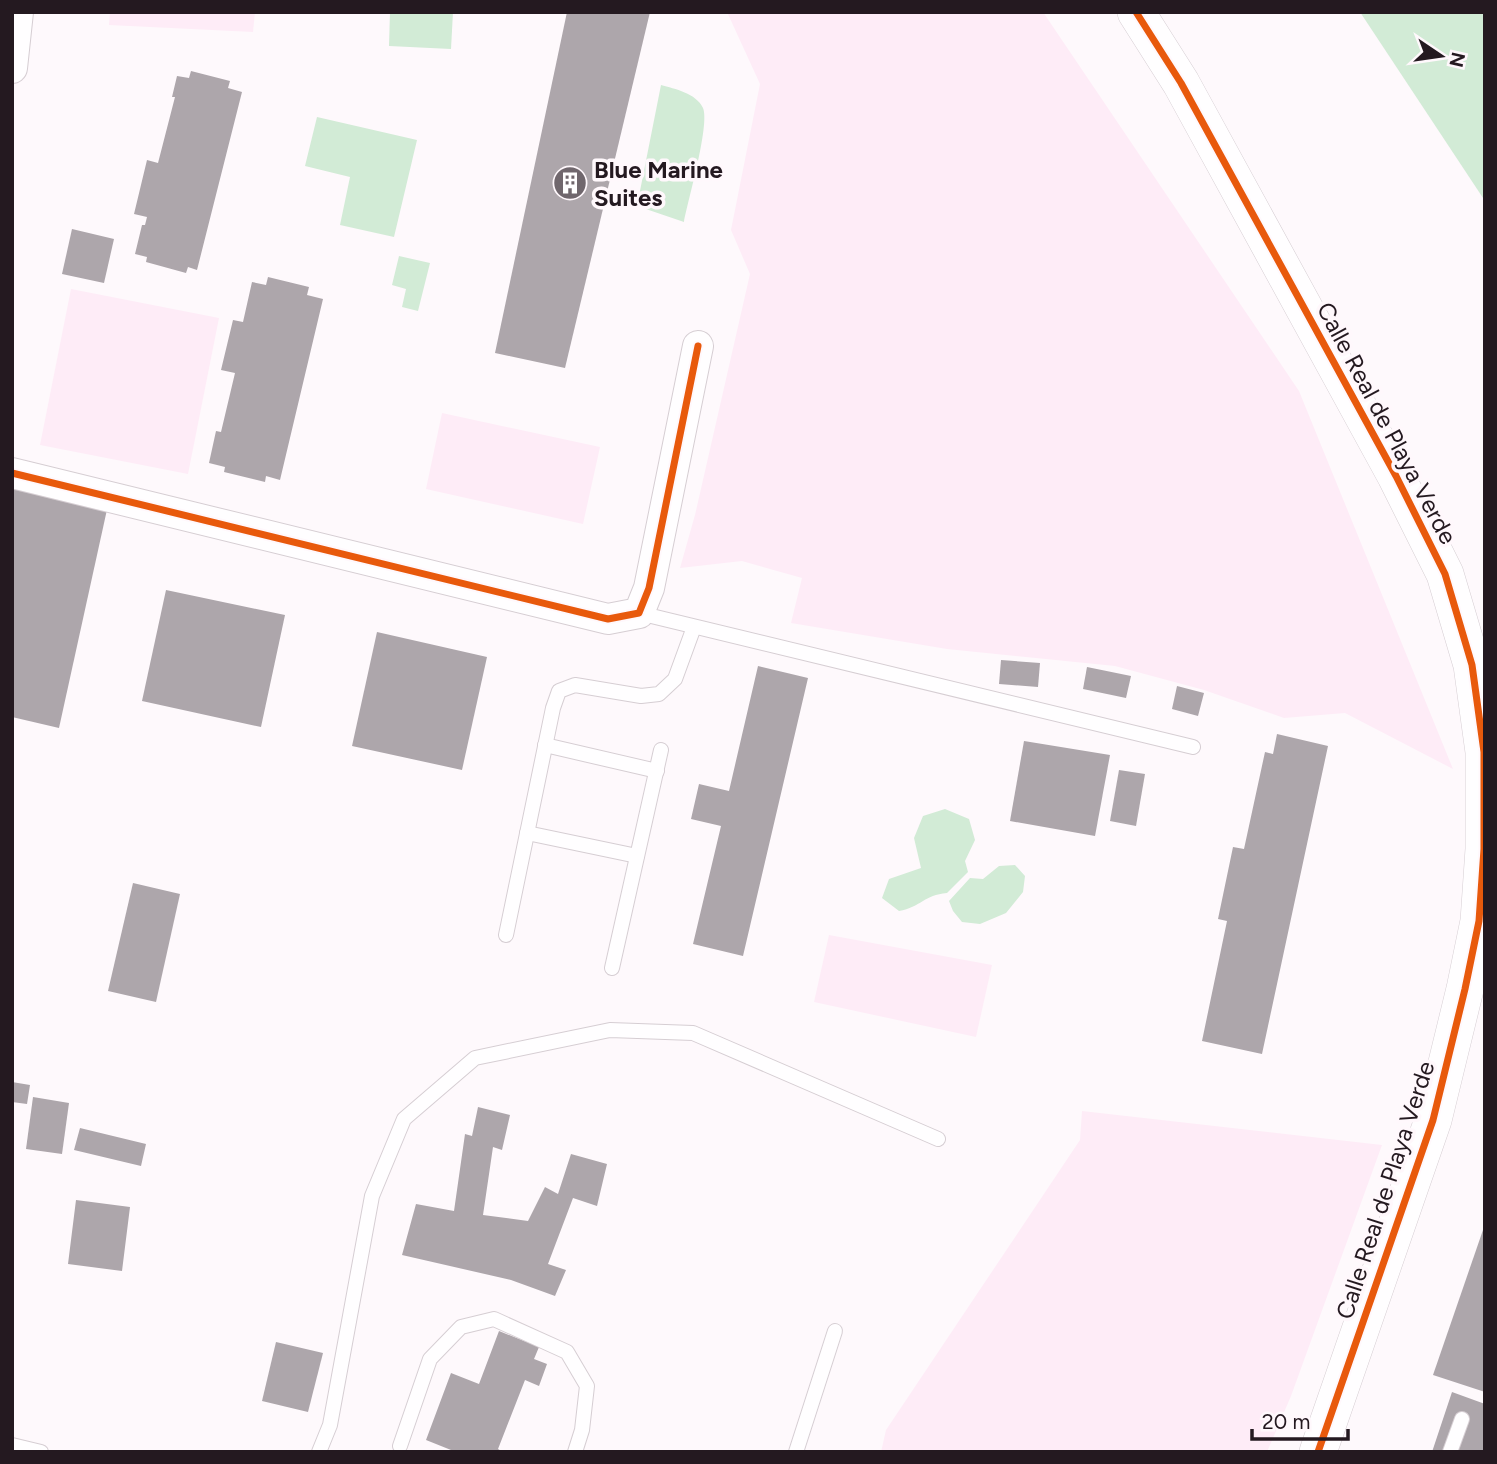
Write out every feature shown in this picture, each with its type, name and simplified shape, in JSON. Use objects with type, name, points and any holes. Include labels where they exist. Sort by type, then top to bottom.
[{"type":"street","points":[[12,68],[19,12]]},
{"type":"street","name":"Calle Real de Playa Verde","points":[[1136,12],[1181,83],[1396,476],[1445,575],[1472,665],[1485,752],[1484,849],[1479,921],[1465,989],[1433,1120],[1318,1452]]},
{"type":"street","points":[[12,473],[608,620],[639,613],[649,588],[698,346]]},
{"type":"lane","points":[[639,613],[1193,747]]},
{"type":"lane","points":[[506,935],[553,708],[559,691],[575,685],[641,696],[659,694],[675,679],[694,627]]},
{"type":"lane","points":[[545,745],[657,771]]},
{"type":"lane","points":[[612,968],[661,750]]},
{"type":"lane","points":[[527,833],[636,856]]},
{"type":"lane","points":[[319,1452],[330,1425],[372,1196],[404,1119],[475,1058],[610,1030],[693,1033],[938,1139]]},
{"type":"lane","points":[[400,1446],[430,1359],[461,1327],[494,1319],[567,1352],[587,1386],[582,1430],[575,1452]]},
{"type":"lane","points":[[796,1452],[835,1331]]},
{"type":"lane","points":[[1450,1452],[1462,1419]]},
{"type":"lane","points":[[12,1445],[41,1452]]},
{"type":"shaded area","points":[[110,12],[255,12],[253,32],[109,25]]},
{"type":"shaded area","points":[[390,12],[453,12],[451,49],[389,46]]},
{"type":"shaded area","points":[[727,12],[1043,12],[1299,391],[1453,769],[1345,713],[1284,718],[1204,690],[1115,666],[947,649],[791,623],[802,578],[742,561],[680,568],[695,515],[750,274],[731,230],[760,84]]},
{"type":"shaded area","points":[[1360,12],[1485,12],[1485,201]]},
{"type":"shaded area","points":[[661,85],[690,95],[703,108],[704,130],[684,222],[637,206]]},
{"type":"shaded area","points":[[317,117],[417,140],[394,237],[340,225],[350,177],[305,166]]},
{"type":"shaded area","points":[[399,256],[430,263],[418,311],[402,307],[406,289],[392,285]]},
{"type":"shaded area","points":[[71,289],[219,318],[188,474],[40,445]]},
{"type":"shaded area","points":[[442,413],[600,447],[583,524],[426,489]]},
{"type":"shaded area","points":[[945,809],[969,819],[975,840],[965,861],[968,872],[947,893],[933,896],[899,911],[882,898],[889,879],[921,868],[914,838],[923,816]]},
{"type":"shaded area","points":[[1015,865],[1025,876],[1023,892],[1006,913],[980,924],[962,922],[949,901],[970,878],[983,879],[999,866]]},
{"type":"shaded area","points":[[829,935],[992,965],[976,1037],[814,1002]]},
{"type":"shaded area","points":[[1082,1111],[1382,1145],[1291,1396],[1267,1452],[881,1452],[886,1430],[1080,1140]]},
{"type":"building","name":"Blue Marine Suites","points":[[567,12],[650,12],[565,368],[495,353]]},
{"type":"building","points":[[191,71],[230,81],[228,88],[242,92],[197,270],[188,267],[186,273],[146,262],[147,257],[135,254],[142,225],[145,225],[147,217],[134,214],[147,160],[158,163],[175,97],[172,97],[177,76],[189,78]]},
{"type":"building","points":[[72,229],[114,239],[104,283],[62,274]]},
{"type":"building","points":[[268,277],[309,287],[307,295],[323,299],[280,480],[266,476],[265,482],[224,472],[225,467],[209,463],[216,431],[221,432],[235,373],[221,370],[233,320],[243,322],[252,282],[266,285]]},
{"type":"building","points":[[12,484],[108,505],[59,728],[12,717]]},
{"type":"building","points":[[166,590],[285,615],[261,727],[142,701]]},
{"type":"building","points":[[377,632],[487,657],[462,770],[352,746]]},
{"type":"building","points":[[1001,660],[1040,663],[1038,687],[999,684]]},
{"type":"building","points":[[758,666],[808,678],[743,956],[693,944],[721,826],[691,819],[699,784],[729,791]]},
{"type":"building","points":[[1087,667],[1131,676],[1126,698],[1083,689]]},
{"type":"building","points":[[1177,686],[1204,693],[1198,716],[1172,709]]},
{"type":"building","points":[[1277,734],[1328,746],[1262,1054],[1202,1041],[1227,921],[1218,919],[1233,847],[1244,849],[1265,752],[1273,754]]},
{"type":"building","points":[[1024,741],[1110,755],[1095,836],[1010,821]]},
{"type":"building","points":[[1119,770],[1145,774],[1136,826],[1110,821]]},
{"type":"building","points":[[133,883],[180,894],[156,1002],[108,991]]},
{"type":"building","points":[[12,1082],[30,1085],[27,1104],[12,1102]]},
{"type":"building","points":[[33,1097],[69,1103],[62,1154],[26,1149]]},
{"type":"building","points":[[478,1107],[510,1115],[502,1150],[493,1147],[483,1215],[528,1221],[545,1187],[558,1194],[571,1154],[607,1164],[597,1206],[573,1198],[548,1264],[566,1270],[555,1296],[511,1280],[402,1255],[416,1204],[454,1211],[465,1134],[472,1136]]},
{"type":"building","points":[[80,1128],[146,1144],[141,1166],[74,1150]]},
{"type":"building","points":[[76,1200],[130,1207],[122,1271],[68,1264]]},
{"type":"building","points":[[1485,1227],[1485,1392],[1433,1375]]},
{"type":"building","points":[[499,1331],[539,1347],[534,1359],[547,1364],[539,1386],[525,1380],[498,1449],[503,1452],[456,1452],[426,1440],[451,1373],[479,1384]]},
{"type":"building","points":[[276,1342],[323,1353],[308,1412],[262,1401]]},
{"type":"building","points":[[1452,1392],[1485,1404],[1485,1452],[1432,1452]]},
{"type":"cycle path","points":[[1136,12],[1181,83],[1396,476],[1445,574],[1472,665],[1484,752],[1484,849],[1479,921],[1465,989],[1433,1120],[1318,1452]]},
{"type":"cycle path","points":[[12,473],[608,619],[639,613],[649,588],[698,346]]},
{"type":"place","name":"Blue Marine Suites","points":[[570,183]]}]
